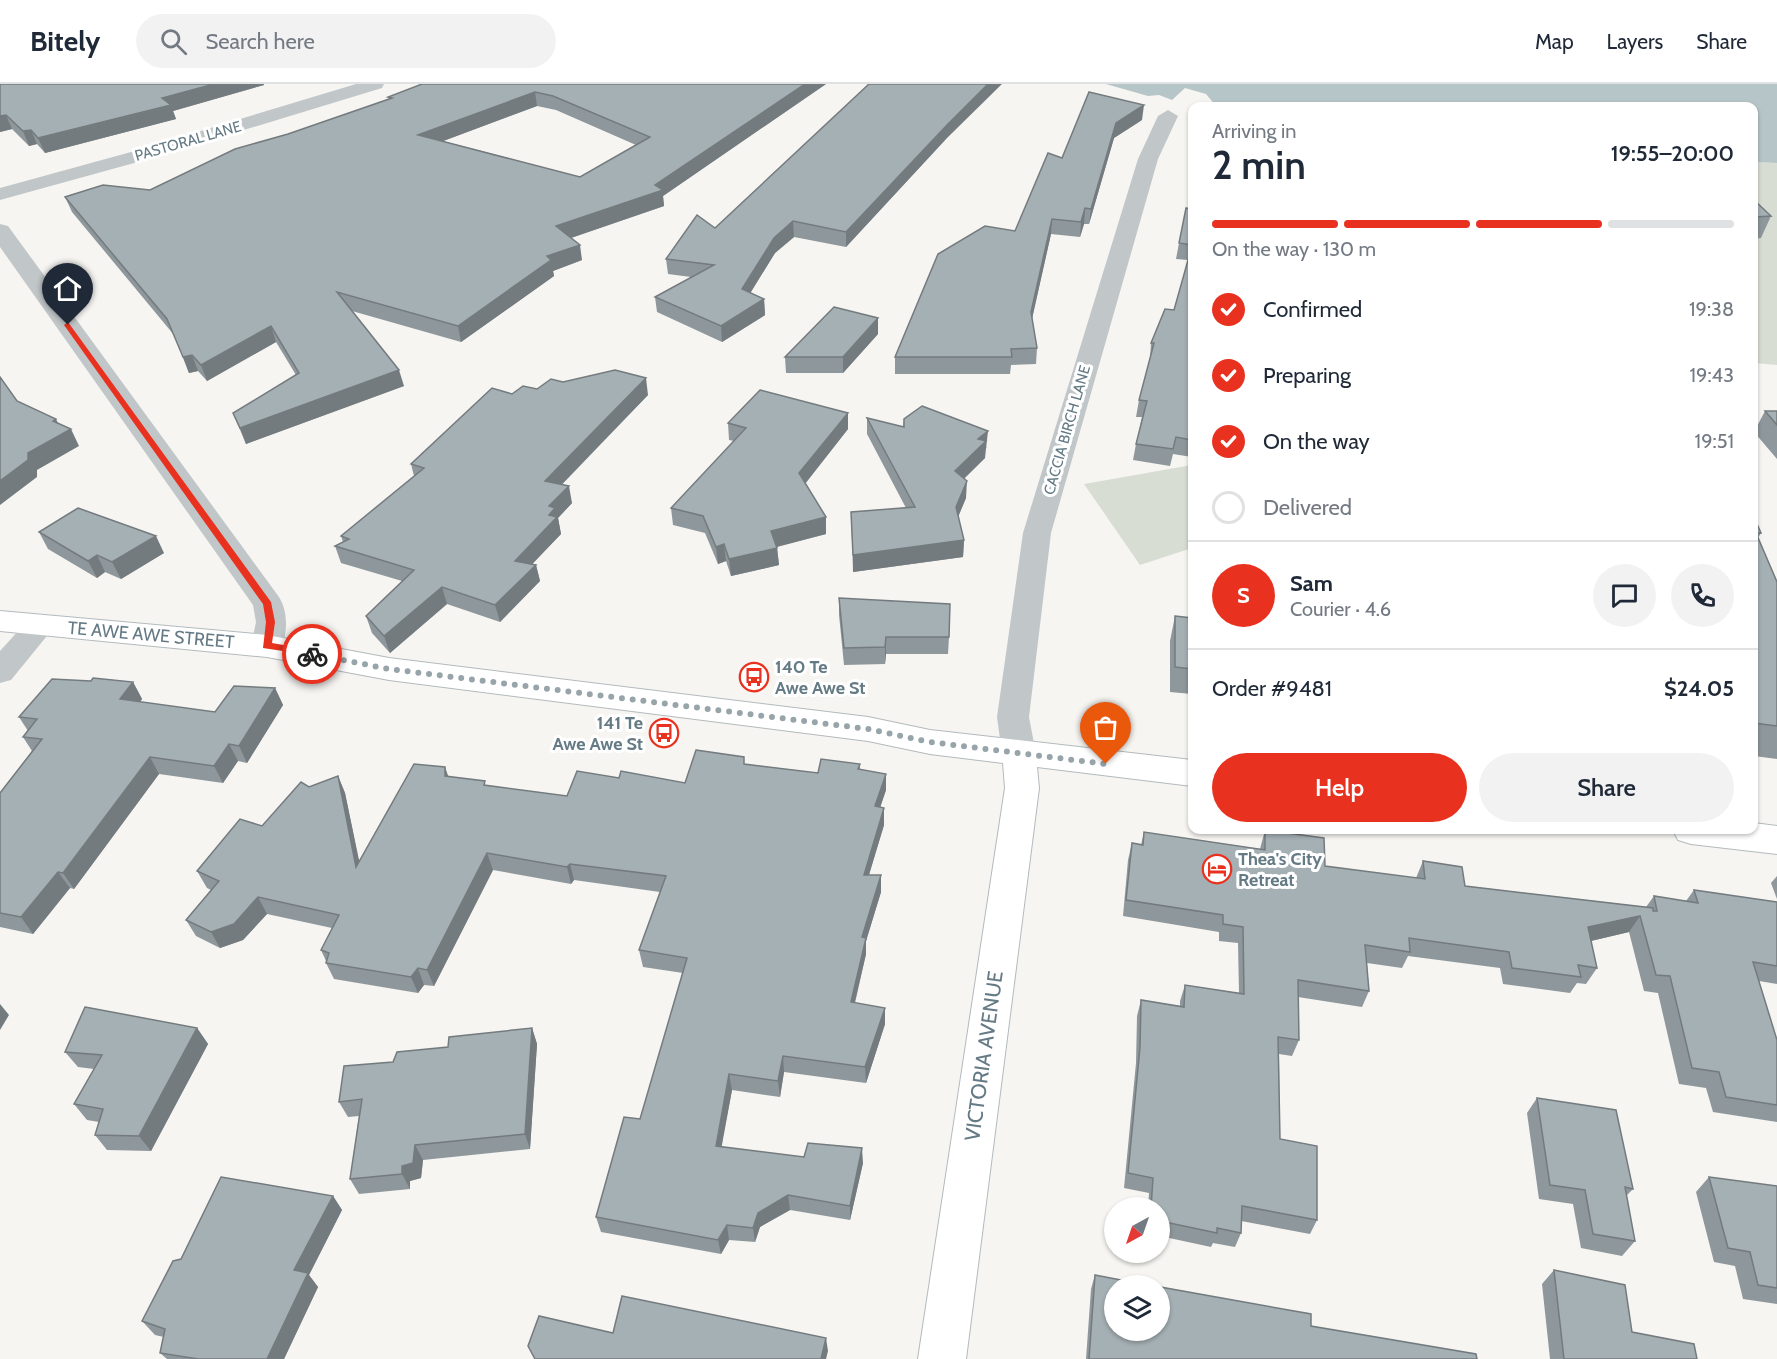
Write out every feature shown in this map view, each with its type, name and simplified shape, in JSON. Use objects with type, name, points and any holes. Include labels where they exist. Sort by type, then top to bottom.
[{"type":"main road","name":"TE AWE AWE STREET","points":[[0,621],[267,646],[389,669],[868,729],[930,742],[1019,754],[1188,773]]},
{"type":"main road","name":"VICTORIA AVENUE","points":[[942,1359],[1022,788],[1019,754]]},
{"type":"main road","points":[[1725,834],[1777,840]]},
{"type":"street","name":"PASTORAL LANE","points":[[0,194],[138,156],[375,84]]},
{"type":"street","name":"CACCIA BIRCH LANE","points":[[1019,754],[1013,717],[1037,532],[1148,159],[1168,116]]},
{"type":"street","points":[[0,231],[268,604],[271,622],[267,646]]},
{"type":"street","points":[[0,672],[40,626]]},
{"type":"shaded area","points":[[1106,84],[1777,84],[1777,163],[1758,162],[1758,102],[1213,102],[1206,94],[1185,88],[1172,100],[1159,95],[1148,96]]},
{"type":"shaded area","points":[[1758,162],[1777,163],[1777,365],[1758,363]]},
{"type":"shaded area","points":[[1188,466],[1188,549],[1140,565],[1084,484]]},
{"type":"building","points":[[0,84],[214,84],[162,98],[171,105],[38,138],[31,130],[23,131],[6,115],[0,116]]},
{"type":"building","points":[[422,84],[805,84],[655,185],[663,190],[556,226],[580,245],[547,256],[551,260],[458,326],[337,292],[399,370],[240,428],[233,413],[299,373],[271,326],[201,365],[192,355],[183,357],[167,319],[65,197],[103,185],[150,190],[235,149],[288,134],[392,98],[388,97]],"holes":[[[535,92],[553,96],[650,137],[580,177],[418,135]]]},
{"type":"building","points":[[869,84],[988,84],[846,232],[793,221],[774,238],[742,289],[764,299],[721,326],[655,297],[714,265],[666,259],[697,215],[715,228]]},
{"type":"building","points":[[1089,92],[1144,105],[1116,123],[1091,209],[1085,208],[1081,222],[1052,219],[1031,312],[1037,348],[1011,349],[1012,357],[895,357],[938,254],[985,226],[1015,231],[1048,153],[1062,158]]},
{"type":"building","points":[[1758,204],[1771,216],[1758,217]]},
{"type":"building","points":[[1186,208],[1188,208],[1188,244],[1179,243]]},
{"type":"building","points":[[1188,260],[1188,439],[1176,437],[1173,449],[1136,444],[1147,401],[1139,400],[1154,343],[1151,343],[1165,309],[1174,310]]},
{"type":"building","points":[[834,307],[878,318],[843,357],[785,357]]},
{"type":"building","points":[[615,370],[646,378],[545,481],[569,486],[549,506],[555,508],[549,515],[557,517],[515,561],[536,565],[495,605],[442,587],[384,636],[366,616],[414,570],[335,546],[349,539],[341,536],[424,468],[411,464],[492,388],[512,394],[523,386],[537,389],[551,379],[563,382]]},
{"type":"building","points":[[0,377],[17,401],[56,419],[53,421],[71,429],[28,453],[28,460],[0,481]]},
{"type":"building","points":[[760,390],[848,413],[799,473],[826,517],[771,531],[777,548],[729,559],[724,544],[716,547],[703,516],[671,508],[746,428],[728,423]]},
{"type":"building","points":[[922,406],[988,431],[978,439],[986,441],[955,471],[967,481],[956,507],[964,540],[853,555],[851,512],[915,507],[867,418],[904,427],[904,419]]},
{"type":"building","points":[[1765,411],[1777,411],[1777,425]]},
{"type":"building","points":[[78,508],[156,536],[112,562],[97,555],[88,561],[39,532]]},
{"type":"building","points":[[1758,538],[1777,582],[1777,726],[1758,724]]},
{"type":"building","points":[[839,598],[950,604],[949,637],[886,637],[885,647],[844,648]]},
{"type":"building","points":[[1175,616],[1188,618],[1188,669],[1175,667]]},
{"type":"building","points":[[93,678],[133,682],[120,699],[215,712],[234,686],[275,688],[239,746],[229,744],[214,766],[150,757],[63,873],[58,872],[21,917],[0,913],[0,793],[42,739],[23,737],[37,719],[19,717],[52,679],[91,681]]},
{"type":"building","points":[[696,750],[744,757],[744,764],[818,773],[821,759],[860,764],[858,769],[886,774],[875,806],[884,808],[864,875],[881,875],[862,937],[866,938],[851,1002],[885,1008],[865,1067],[783,1056],[778,1081],[729,1074],[716,1146],[804,1157],[808,1143],[862,1148],[850,1206],[788,1195],[758,1213],[753,1228],[727,1225],[718,1240],[596,1217],[624,1117],[640,1119],[687,958],[639,950],[666,876],[570,864],[567,867],[487,853],[427,970],[418,968],[411,977],[326,963],[329,953],[321,950],[339,915],[258,897],[234,924],[211,932],[186,920],[219,881],[197,871],[240,819],[262,826],[301,782],[309,787],[338,776],[356,867],[414,764],[445,767],[445,776],[485,781],[484,785],[567,796],[577,771],[619,778],[621,771],[685,783]]},
{"type":"building","points":[[1144,832],[1265,850],[1265,834],[1294,834],[1324,838],[1325,866],[1425,879],[1423,861],[1462,867],[1465,886],[1653,908],[1653,911],[1657,911],[1654,896],[1698,903],[1694,890],[1777,902],[1777,966],[1753,962],[1777,1040],[1777,1105],[1726,1097],[1719,1072],[1692,1068],[1670,976],[1656,975],[1640,916],[1588,927],[1597,968],[1578,965],[1581,977],[1512,968],[1509,952],[1409,938],[1410,952],[1365,945],[1369,991],[1298,980],[1299,1040],[1278,1037],[1280,1139],[1317,1146],[1317,1220],[1242,1206],[1241,1233],[1217,1228],[1217,1233],[1170,1223],[1170,1197],[1152,1197],[1153,1178],[1128,1173],[1140,1047],[1141,1000],[1184,1007],[1185,985],[1244,994],[1243,927],[1223,924],[1223,915],[1126,900],[1132,843],[1143,845]]},
{"type":"building","points":[[85,1007],[197,1028],[139,1136],[95,1135],[103,1109],[74,1104],[102,1055],[65,1052]]},
{"type":"building","points":[[532,1028],[525,1134],[415,1145],[413,1163],[402,1166],[402,1174],[350,1179],[362,1099],[339,1102],[344,1066],[393,1062],[397,1052],[448,1047],[449,1037]]},
{"type":"building","points":[[1537,1098],[1616,1110],[1633,1189],[1625,1187],[1635,1241],[1593,1234],[1585,1190],[1550,1185]]},
{"type":"building","points":[[221,1177],[333,1196],[294,1270],[308,1273],[267,1359],[198,1359],[160,1353],[165,1329],[142,1321],[173,1261],[181,1259]]},
{"type":"building","points":[[1709,1177],[1777,1186],[1777,1288],[1758,1285],[1750,1252],[1728,1248]]},
{"type":"building","points":[[1554,1270],[1625,1285],[1632,1332],[1694,1344],[1697,1359],[1564,1359]]},
{"type":"building","points":[[1095,1275],[1104,1277],[1104,1341],[1170,1341],[1170,1289],[1311,1314],[1311,1326],[1476,1354],[1477,1359],[1089,1359]]},
{"type":"building","points":[[622,1296],[826,1338],[821,1359],[535,1359],[528,1346],[539,1316],[613,1333]]},
{"type":"way so far","points":[[312,654],[389,669],[868,729],[930,742],[1106,764]]},
{"type":"place","name":"140 Te Awe Awe St","points":[[754,677]]},
{"type":"place","name":"141 Te Awe Awe St","points":[[664,733]]},
{"type":"place","name":"Thea's City Retreat","points":[[1217,869]]},
{"type":"route","points":[[68,325],[231,549],[268,604],[271,622],[267,646],[312,654]]}]
